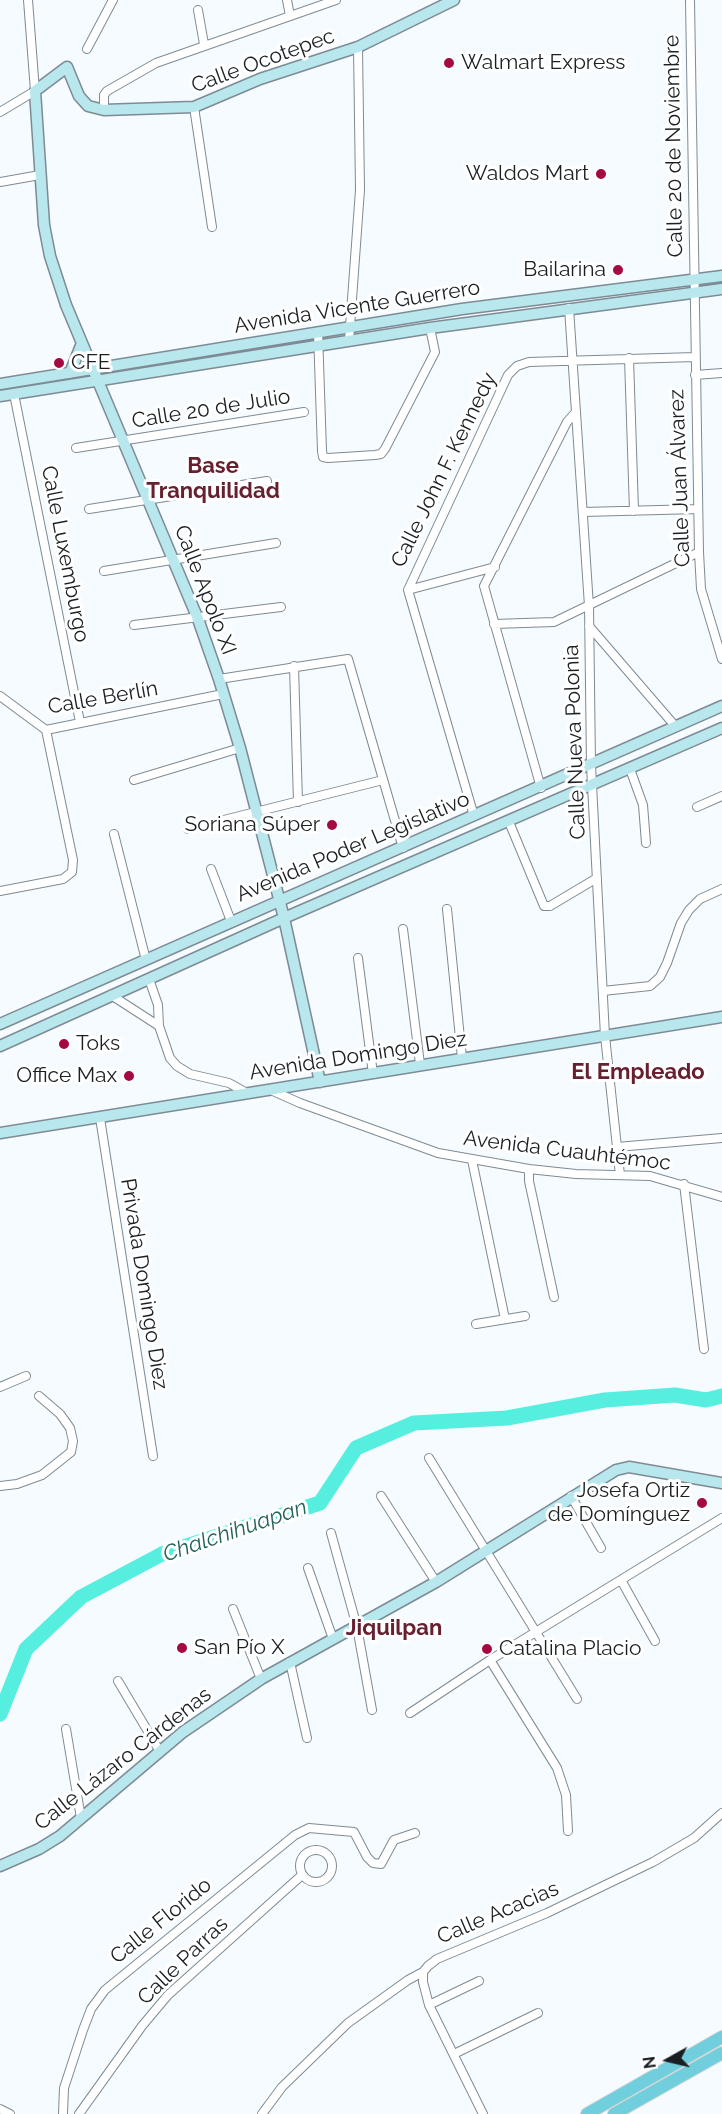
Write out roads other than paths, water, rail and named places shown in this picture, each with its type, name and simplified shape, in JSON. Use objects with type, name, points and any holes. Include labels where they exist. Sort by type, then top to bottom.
[{"type":"main road","points":[[587,2114],[722,2037]]},
{"type":"main road","points":[[614,2114],[722,2053]]},
{"type":"main road","points":[[638,2085],[645,2097]]},
{"type":"street","points":[[28,0],[35,91]]},
{"type":"street","points":[[87,49],[113,0]]},
{"type":"street","points":[[287,0],[290,16]]},
{"type":"street","points":[[0,112],[35,91],[67,67],[83,103],[104,110],[104,96],[107,91],[156,63],[204,44],[336,0]]},
{"type":"street","name":"Calle Ocotepec","points":[[104,110],[194,107],[260,79],[358,47],[436,4],[454,0]]},
{"type":"street","name":"Calle 20 de Noviembre","points":[[690,0],[693,292]]},
{"type":"street","points":[[198,10],[204,44]]},
{"type":"street","points":[[349,340],[360,190],[358,47]]},
{"type":"street","name":"Calle Apolo XI","points":[[35,91],[44,225],[50,256],[66,305],[198,619],[219,679],[240,748],[284,918],[320,1082]]},
{"type":"street","points":[[194,107],[212,227]]},
{"type":"street","points":[[0,182],[40,175]]},
{"type":"street","name":"Avenida Vicente Guerrero","points":[[0,384],[566,294],[722,276]]},
{"type":"street","name":"Avenida Vicente Guerrero","points":[[0,396],[349,340],[569,308],[722,289]]},
{"type":"street","name":"Calle Juan Álvarez","points":[[693,292],[701,590],[722,659]]},
{"type":"street","name":"Calle Nueva Polonia","points":[[569,308],[589,606],[591,765],[605,1036],[620,1175]]},
{"type":"street","points":[[318,332],[323,457],[381,454],[435,352],[430,328]]},
{"type":"street","points":[[70,374],[82,342]]},
{"type":"street","name":"Calle John F. Kennedy","points":[[474,816],[408,590],[508,375],[517,366],[529,362],[694,357]]},
{"type":"street","points":[[629,358],[634,511]]},
{"type":"street","points":[[694,375],[722,374]]},
{"type":"street","name":"Calle Luxemburgo","points":[[14,394],[80,722]]},
{"type":"street","name":"Calle 20 de Julio","points":[[76,448],[304,412]]},
{"type":"street","points":[[541,788],[484,586],[567,422],[575,412]]},
{"type":"street","points":[[89,509],[267,480]]},
{"type":"street","points":[[583,512],[698,508]]},
{"type":"street","points":[[105,571],[276,543]]},
{"type":"street","points":[[494,624],[554,622],[699,552]]},
{"type":"street","points":[[408,590],[495,567]]},
{"type":"street","points":[[134,625],[198,619],[281,606]]},
{"type":"street","points":[[589,626],[676,728]]},
{"type":"street","points":[[219,679],[348,659],[403,848]]},
{"type":"street","points":[[294,666],[298,802]]},
{"type":"street","name":"Calle Berlín","points":[[0,696],[46,730],[223,694]]},
{"type":"street","name":"Avenida Poder Legislativo","points":[[0,1024],[231,921],[541,788],[722,706]]},
{"type":"street","name":"Avenida Poder Legislativo","points":[[0,1046],[284,918],[722,728]]},
{"type":"street","points":[[0,891],[63,879],[72,872],[73,860],[46,730]]},
{"type":"street","points":[[134,780],[240,748]]},
{"type":"street","points":[[630,768],[643,805],[646,843]]},
{"type":"street","points":[[188,829],[383,780]]},
{"type":"street","points":[[697,807],[722,796]]},
{"type":"street","points":[[509,822],[544,906],[550,906],[597,878]]},
{"type":"street","points":[[114,834],[146,960]]},
{"type":"street","points":[[211,868],[231,921]]},
{"type":"street","points":[[603,991],[650,986],[660,977],[681,923],[689,910],[700,899],[722,889]]},
{"type":"street","points":[[447,909],[462,1058]]},
{"type":"street","points":[[403,929],[420,1064]]},
{"type":"street","points":[[358,958],[373,1074]]},
{"type":"street","points":[[149,979],[158,1005],[159,1026],[170,1058],[177,1066],[190,1074],[229,1083],[247,1093]]},
{"type":"street","points":[[111,995],[159,1026]]},
{"type":"street","name":"Avenida Domingo Diez","points":[[0,1133],[247,1093],[273,1091],[420,1064],[722,1017]]},
{"type":"street","name":"Avenida Cuauhtémoc","points":[[273,1091],[438,1153],[529,1169],[650,1176],[684,1184],[722,1197]]},
{"type":"street","name":"Privada Domingo Diez","points":[[100,1118],[153,1456]]},
{"type":"street","points":[[617,1147],[722,1138]]},
{"type":"street","points":[[472,1160],[505,1319]]},
{"type":"street","points":[[529,1169],[529,1181],[554,1297]]},
{"type":"street","points":[[684,1184],[704,1349]]},
{"type":"street","points":[[476,1324],[525,1316]]},
{"type":"street","points":[[0,1387],[26,1376]]},
{"type":"street","points":[[0,1486],[17,1484],[42,1475],[71,1452],[73,1441],[70,1428],[60,1414],[39,1396]]},
{"type":"street","points":[[429,1458],[577,1699]]},
{"type":"street","name":"Calle Lázaro Cárdenas","points":[[0,1866],[39,1850],[81,1818],[159,1750],[261,1678],[436,1582],[616,1470],[629,1467],[722,1483]]},
{"type":"street","points":[[381,1496],[436,1582]]},
{"type":"street","points":[[571,1496],[601,1548]]},
{"type":"street","points":[[410,1713],[490,1660],[722,1518]]},
{"type":"street","points":[[331,1533],[357,1627],[372,1710]]},
{"type":"street","points":[[308,1568],[333,1639]]},
{"type":"street","points":[[621,1580],[655,1641]]},
{"type":"street","points":[[233,1609],[261,1678]]},
{"type":"street","points":[[490,1660],[557,1768],[566,1795],[568,1830]]},
{"type":"street","points":[[290,1662],[307,1738]]},
{"type":"street","points":[[118,1680],[159,1750]]},
{"type":"street","points":[[66,1729],[81,1818]]},
{"type":"street","name":"Calle Acacias","points":[[483,2114],[429,2005],[423,1972],[437,1959],[547,1913],[653,1862],[694,1838],[722,1813]]},
{"type":"street","name":"Calle Florido","points":[[63,2114],[64,2088],[83,2030],[91,2010],[105,1990],[295,1835],[309,1828],[332,1828],[354,1832],[367,1857],[373,1863],[381,1864],[394,1840],[415,1833]]},
{"type":"street","points":[[320,1850],[328,1856],[331,1871],[325,1879],[310,1881],[303,1875],[300,1864],[304,1854],[320,1850]]},
{"type":"street","name":"Calle Parras","points":[[79,2114],[142,2026],[168,1995],[303,1875]]},
{"type":"street","points":[[262,2114],[282,2087],[348,2023],[408,1980],[423,1972]]},
{"type":"street","points":[[429,2005],[479,1981]]},
{"type":"street","points":[[454,2054],[538,2013]]},
{"type":"street","points":[[0,2109],[10,2114]]},
{"type":"waterway","name":"Chalchihuapan","points":[[0,1714],[26,1649],[81,1597],[162,1554],[320,1503],[356,1448],[414,1423],[507,1418],[605,1400],[675,1395],[706,1400],[722,1396]]},
{"type":"place","name":"Walmart Express","points":[[449,63]]},
{"type":"place","name":"Waldos Mart","points":[[601,174]]},
{"type":"place","name":"Bailarina","points":[[618,270]]},
{"type":"place","name":"CFE","points":[[59,363]]},
{"type":"place","name":"Soriana Súper","points":[[332,825]]},
{"type":"place","name":"Toks","points":[[64,1044]]},
{"type":"place","name":"Office Max","points":[[129,1076]]},
{"type":"place","name":"Josefa Ortiz de Domínguez","points":[[702,1503]]},
{"type":"place","name":"San Pío X","points":[[182,1648]]},
{"type":"place","name":"Catalina Placio","points":[[487,1649]]},
{"type":"district","name":"Base Tranquilidad","points":[[213,479]]},
{"type":"district","name":"El Empleado","points":[[638,1072]]},
{"type":"district","name":"Jiquilpan","points":[[394,1628]]}]
